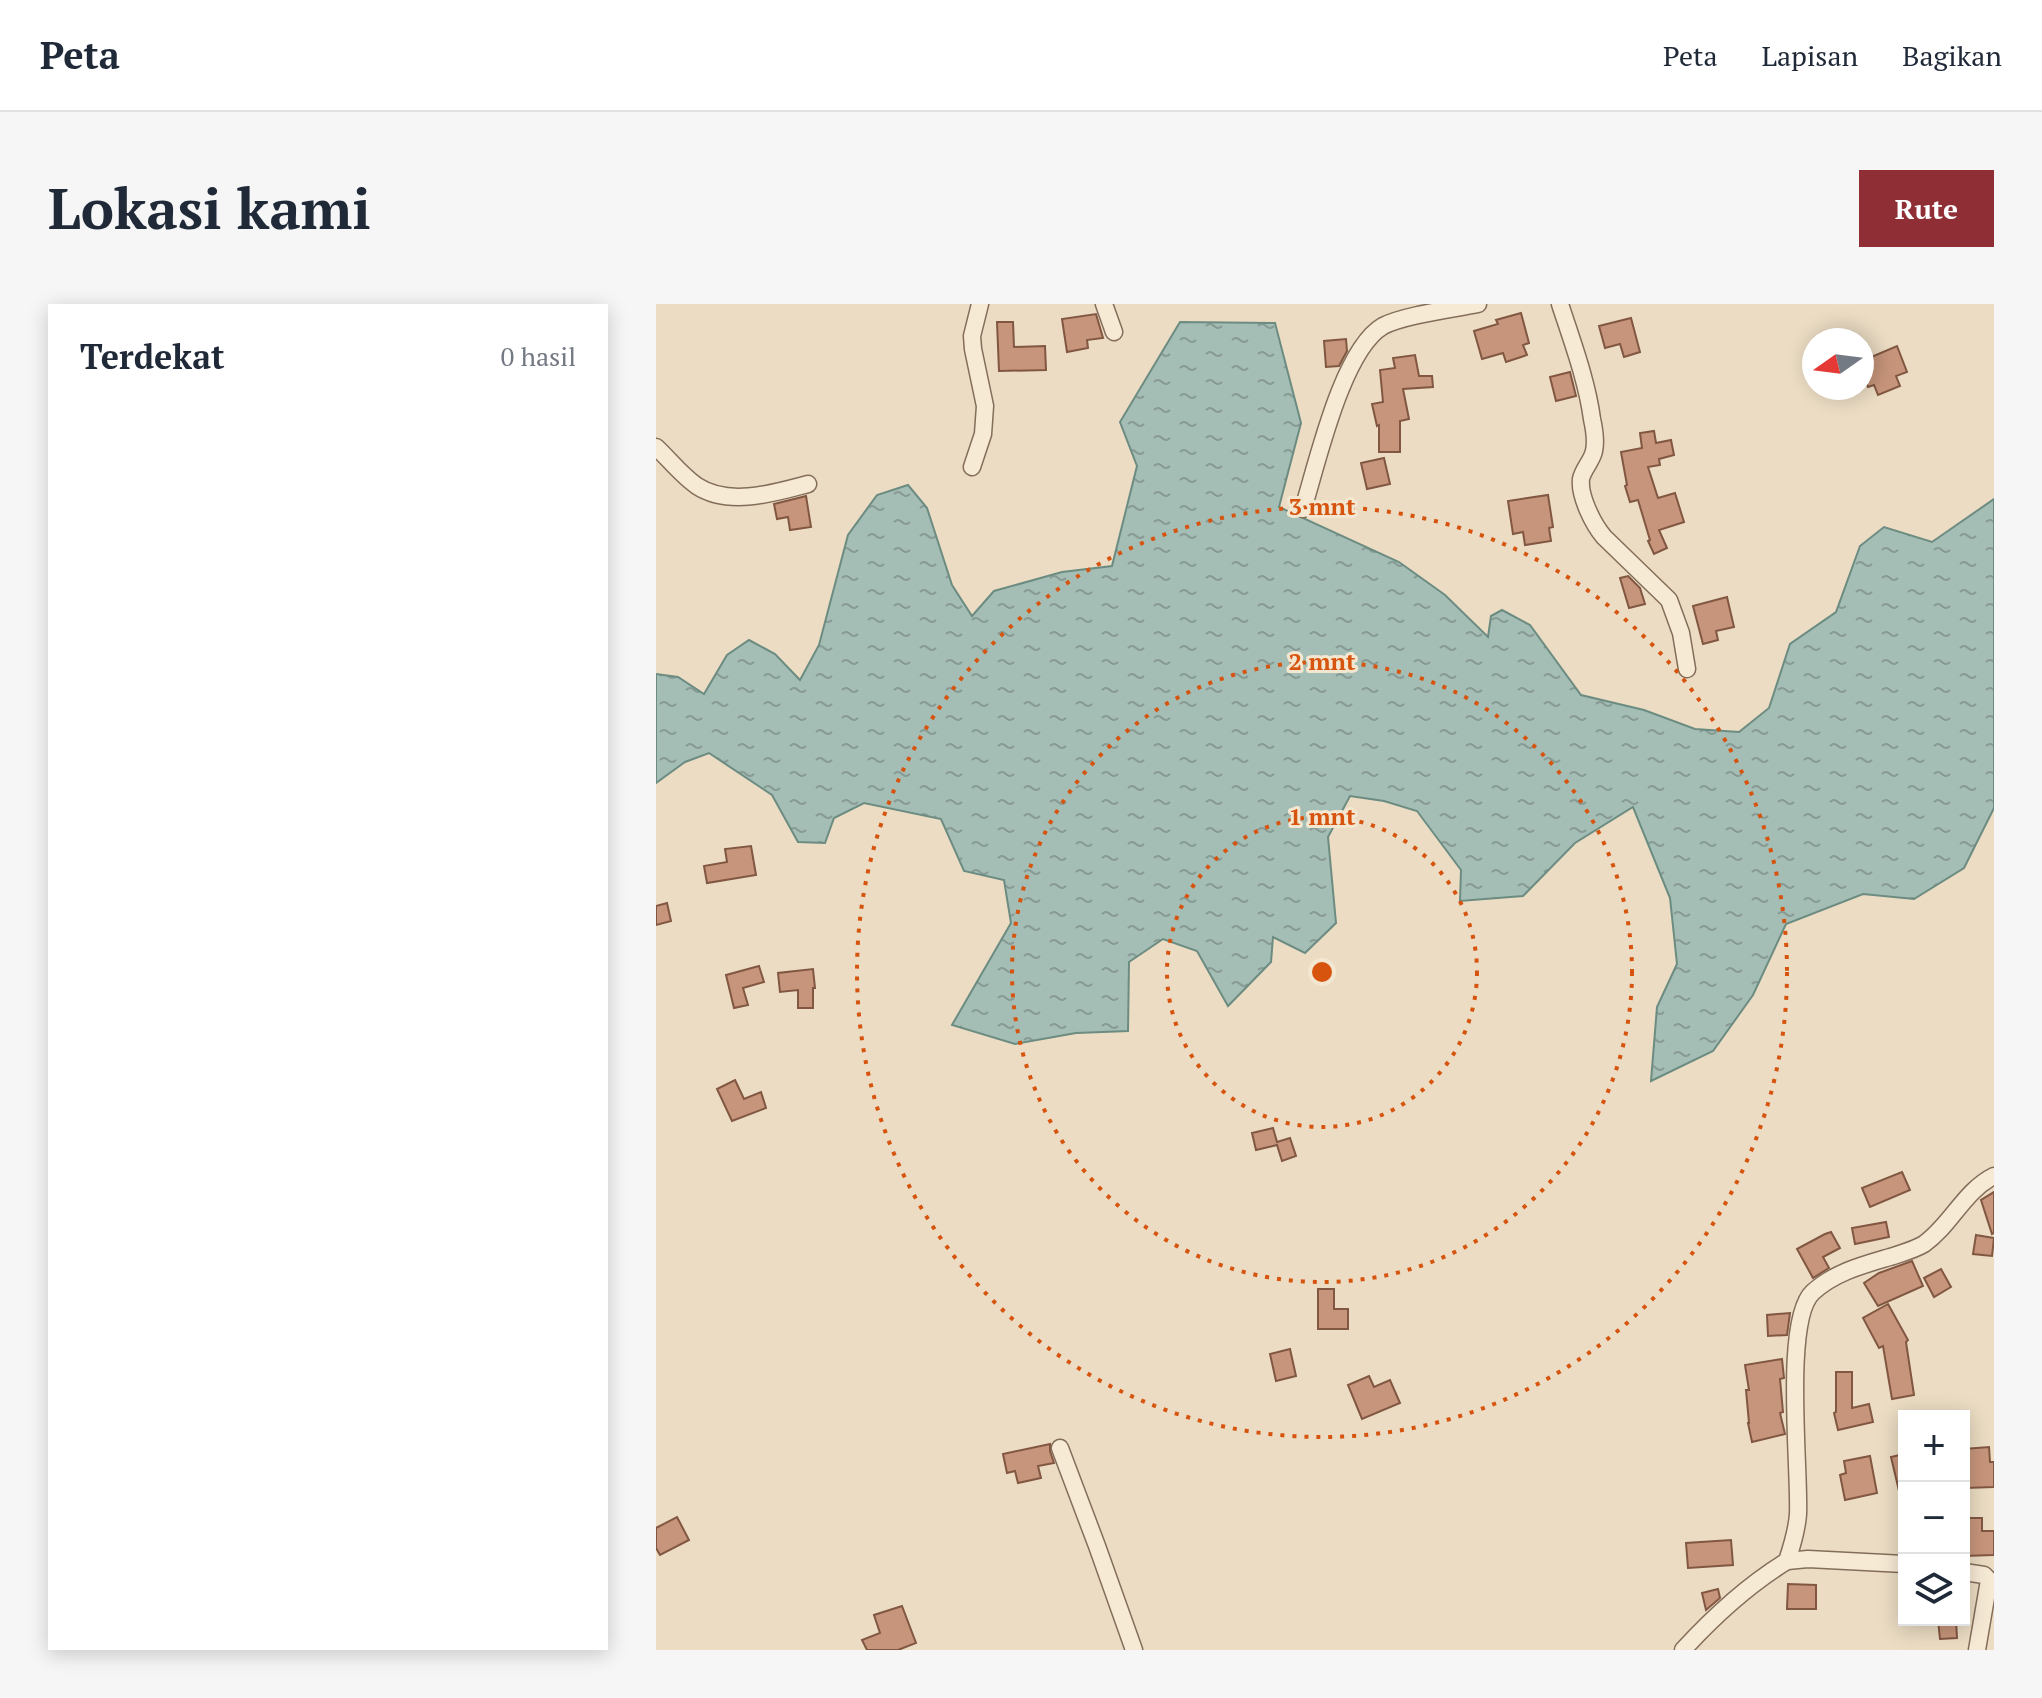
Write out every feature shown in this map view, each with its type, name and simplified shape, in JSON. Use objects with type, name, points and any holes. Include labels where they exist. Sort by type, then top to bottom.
[{"type":"street","points":[[972,467],[983,434],[985,406],[972,336],[980,304]]},
{"type":"street","points":[[1104,304],[1114,332]]},
{"type":"street","points":[[1303,509],[1340,391],[1371,335],[1397,320],[1478,304]]},
{"type":"street","points":[[1560,304],[1592,418],[1594,451],[1581,477],[1589,511],[1604,537],[1669,600],[1681,633],[1687,669]]},
{"type":"street","points":[[656,447],[697,486],[709,491],[734,497],[752,497],[808,484]]},
{"type":"street","points":[[1787,1561],[1798,1514],[1795,1388],[1800,1318],[1805,1301],[1849,1269],[1923,1245],[1969,1195],[1994,1176]]},
{"type":"street","points":[[1060,1448],[1134,1650]]},
{"type":"street","points":[[1683,1650],[1734,1600],[1787,1561],[1808,1559],[1898,1564]]},
{"type":"street","points":[[1970,1573],[1984,1575],[1989,1580],[1977,1650]]},
{"type":"water","points":[[1180,322],[1275,323],[1301,423],[1279,507],[1399,562],[1445,595],[1488,637],[1491,616],[1502,610],[1530,625],[1581,695],[1644,710],[1695,729],[1739,732],[1769,708],[1790,644],[1836,612],[1860,546],[1884,527],[1932,542],[1994,499],[1994,808],[1964,868],[1914,899],[1863,894],[1786,924],[1753,995],[1713,1051],[1651,1081],[1657,1007],[1677,964],[1670,898],[1633,807],[1575,843],[1523,896],[1460,901],[1461,870],[1417,811],[1384,801],[1350,796],[1328,837],[1336,923],[1305,953],[1273,937],[1271,962],[1228,1006],[1197,951],[1163,939],[1129,962],[1128,1031],[1076,1033],[1015,1044],[952,1025],[1011,923],[1004,880],[964,871],[941,819],[864,803],[834,818],[825,843],[798,842],[772,795],[709,753],[685,762],[656,783],[656,674],[678,677],[704,694],[727,655],[749,640],[775,654],[800,680],[819,645],[848,535],[877,495],[908,485],[927,508],[952,585],[972,616],[994,591],[1062,572],[1112,566],[1137,466],[1120,422]]},
{"type":"building","points":[[1521,313],[1529,343],[1523,345],[1527,355],[1506,362],[1503,353],[1482,359],[1474,331],[1498,324],[1496,320]]},
{"type":"building","points":[[1096,314],[1103,338],[1087,340],[1088,348],[1067,352],[1062,319]]},
{"type":"building","points":[[1631,318],[1640,352],[1624,357],[1620,344],[1605,348],[1599,326]]},
{"type":"building","points":[[997,322],[1013,322],[1014,347],[1045,346],[1046,370],[999,371]]},
{"type":"building","points":[[1346,339],[1347,351],[1339,366],[1326,367],[1324,341]]},
{"type":"building","points":[[1897,346],[1907,372],[1896,376],[1900,386],[1878,395],[1874,385],[1874,356]]},
{"type":"building","points":[[1415,355],[1419,376],[1432,376],[1433,387],[1403,389],[1409,419],[1400,421],[1400,452],[1379,452],[1379,425],[1372,404],[1383,402],[1380,370],[1395,368],[1393,358]]},
{"type":"building","points":[[1570,372],[1576,396],[1556,401],[1550,377]]},
{"type":"building","points":[[1654,431],[1656,443],[1671,440],[1674,455],[1659,459],[1660,465],[1648,467],[1658,498],[1675,493],[1684,522],[1659,530],[1667,548],[1654,554],[1638,500],[1630,502],[1621,452],[1642,448],[1640,433]]},
{"type":"building","points":[[1384,458],[1390,484],[1367,489],[1361,463]]},
{"type":"building","points":[[1548,495],[1553,527],[1549,528],[1551,541],[1525,545],[1523,532],[1513,534],[1508,501]]},
{"type":"building","points":[[806,496],[811,527],[790,530],[788,517],[777,519],[774,504]]},
{"type":"building","points":[[1628,576],[1640,588],[1645,604],[1629,608],[1620,578]]},
{"type":"building","points":[[1727,597],[1734,627],[1716,631],[1718,640],[1703,644],[1693,606]]},
{"type":"building","points":[[751,846],[756,875],[707,883],[704,866],[727,862],[725,849]]},
{"type":"building","points":[[667,903],[671,921],[656,925],[656,906]]},
{"type":"building","points":[[759,966],[764,982],[743,988],[748,1005],[734,1008],[726,975]]},
{"type":"building","points":[[813,969],[813,1008],[798,1008],[798,990],[780,992],[778,973]]},
{"type":"building","points":[[735,1080],[744,1099],[761,1092],[766,1108],[732,1121],[717,1089]]},
{"type":"building","points":[[1273,1128],[1277,1142],[1290,1138],[1296,1156],[1282,1161],[1277,1145],[1256,1150],[1252,1133]]},
{"type":"building","points":[[1902,1172],[1910,1190],[1870,1207],[1862,1188]]},
{"type":"building","points":[[1994,1192],[1994,1233],[1992,1234],[1981,1200]]},
{"type":"building","points":[[1886,1222],[1889,1237],[1855,1244],[1852,1228]]},
{"type":"building","points":[[1831,1232],[1840,1248],[1823,1257],[1829,1268],[1813,1278],[1797,1249]]},
{"type":"building","points":[[1976,1235],[1994,1238],[1992,1256],[1973,1254]]},
{"type":"building","points":[[1912,1261],[1923,1286],[1878,1306],[1864,1283],[1879,1273]]},
{"type":"building","points":[[1941,1269],[1951,1287],[1934,1297],[1924,1278]]},
{"type":"building","points":[[1318,1289],[1334,1289],[1334,1309],[1348,1309],[1348,1329],[1318,1329]]},
{"type":"building","points":[[1888,1304],[1908,1340],[1914,1395],[1892,1399],[1883,1346],[1879,1348],[1863,1318]]},
{"type":"building","points":[[1790,1313],[1787,1335],[1768,1336],[1767,1315]]},
{"type":"building","points":[[1290,1349],[1296,1376],[1276,1381],[1270,1354]]},
{"type":"building","points":[[1782,1359],[1783,1412],[1780,1413],[1785,1434],[1752,1442],[1745,1365]]},
{"type":"building","points":[[1836,1372],[1852,1372],[1852,1408],[1869,1404],[1873,1422],[1838,1430],[1834,1413]]},
{"type":"building","points":[[1369,1376],[1374,1387],[1390,1380],[1400,1403],[1362,1419],[1348,1385]]},
{"type":"building","points":[[1050,1444],[1054,1463],[1038,1466],[1041,1478],[1018,1483],[1015,1471],[1007,1473],[1003,1454]]},
{"type":"building","points":[[1989,1447],[1990,1462],[1994,1462],[1994,1487],[1970,1488],[1970,1449]]},
{"type":"building","points":[[1898,1455],[1898,1487],[1891,1457]]},
{"type":"building","points":[[1870,1456],[1877,1493],[1845,1500],[1840,1475],[1846,1473],[1844,1461]]},
{"type":"building","points":[[677,1517],[689,1540],[660,1555],[656,1548],[656,1528]]},
{"type":"building","points":[[1970,1518],[1982,1518],[1982,1531],[1994,1531],[1994,1555],[1970,1556]]},
{"type":"building","points":[[1731,1540],[1733,1565],[1688,1568],[1686,1543]]},
{"type":"building","points":[[1788,1584],[1816,1585],[1816,1609],[1787,1609]]},
{"type":"building","points":[[1718,1589],[1720,1598],[1706,1610],[1702,1593]]},
{"type":"building","points":[[902,1606],[916,1643],[898,1650],[867,1650],[862,1640],[880,1633],[874,1615]]},
{"type":"building","points":[[1939,1626],[1956,1626],[1957,1638],[1940,1639]]}]
